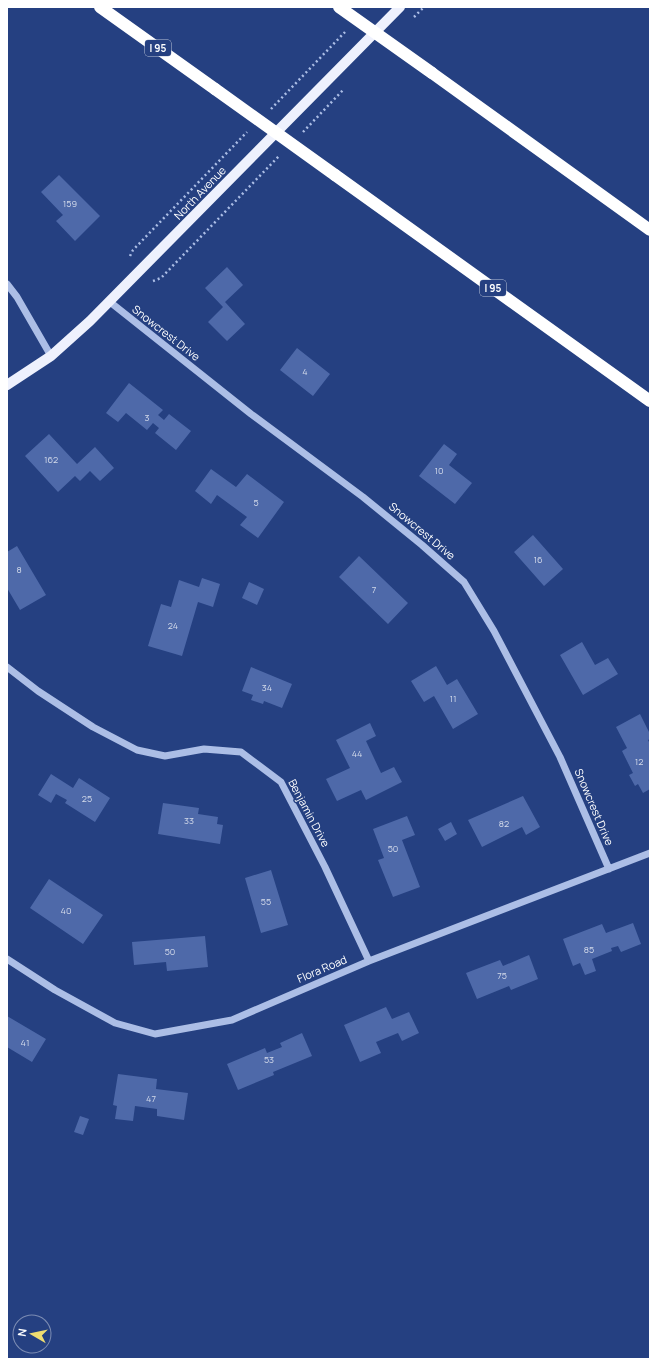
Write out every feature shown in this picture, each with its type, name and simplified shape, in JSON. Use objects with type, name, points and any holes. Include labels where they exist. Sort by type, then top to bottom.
[{"type":"highway","name":"I 95","points":[[100,7],[650,401]]},
{"type":"highway","points":[[339,7],[650,230]]},
{"type":"main road","name":"North Avenue","points":[[7,385],[51,356],[110,302],[400,7]]},
{"type":"street","points":[[7,284],[17,298],[51,356]]},
{"type":"street","name":"Snowcrest Drive","points":[[110,302],[251,414],[363,496],[464,582],[494,631],[560,757],[609,869]]},
{"type":"street","name":"Benjamin Drive","points":[[7,667],[38,690],[94,727],[137,750],[165,756],[204,749],[241,752],[281,782],[325,867],[369,961]]},
{"type":"street","name":"Flora Road","points":[[7,959],[55,990],[115,1023],[155,1034],[232,1020],[369,961],[650,853]]},
{"type":"path","points":[[265,114],[348,30]]},
{"type":"path","points":[[127,263],[133,250],[249,131]]},
{"type":"building","points":[[59,175],[100,216],[75,241],[56,221],[63,215],[41,192]]},
{"type":"building","points":[[227,267],[243,285],[225,302],[245,324],[227,341],[208,322],[223,307],[205,288]]},
{"type":"building","points":[[297,348],[330,374],[313,396],[280,370]]},
{"type":"building","points":[[129,383],[163,410],[158,415],[164,420],[169,414],[191,431],[176,450],[155,433],[159,428],[153,423],[147,430],[126,413],[118,422],[106,413]]},
{"type":"building","points":[[49,434],[77,464],[95,447],[114,468],[100,481],[90,471],[80,481],[75,476],[58,492],[25,456]]},
{"type":"building","points":[[444,444],[457,454],[449,465],[472,483],[455,504],[419,476]]},
{"type":"building","points":[[211,469],[236,487],[247,474],[284,502],[258,538],[240,525],[247,517],[217,495],[211,504],[195,491]]},
{"type":"building","points":[[533,535],[563,569],[544,586],[514,552]]},
{"type":"building","points":[[17,546],[46,595],[20,610],[7,588],[7,552]]},
{"type":"building","points":[[359,556],[408,603],[388,624],[339,577]]},
{"type":"building","points":[[202,578],[220,584],[213,607],[198,602],[182,656],[148,646],[161,604],[171,607],[179,580],[199,587]]},
{"type":"building","points":[[249,582],[264,589],[257,605],[242,598]]},
{"type":"building","points":[[582,642],[595,665],[608,658],[618,674],[583,695],[560,655]]},
{"type":"building","points":[[436,666],[447,685],[457,679],[478,714],[453,729],[434,696],[424,702],[411,681]]},
{"type":"building","points":[[251,667],[292,684],[282,708],[264,701],[263,704],[251,700],[253,695],[242,691]]},
{"type":"building","points":[[640,714],[650,734],[650,739],[648,740],[650,744],[650,789],[643,793],[638,784],[635,786],[629,775],[633,773],[622,751],[627,748],[616,727]]},
{"type":"building","points":[[370,723],[376,736],[366,741],[381,773],[394,767],[402,782],[366,800],[361,790],[337,801],[326,779],[350,768],[336,740]]},
{"type":"building","points":[[51,774],[73,788],[79,778],[110,798],[95,822],[65,803],[67,800],[56,794],[51,803],[38,795]]},
{"type":"building","points":[[523,796],[540,827],[526,835],[522,827],[482,847],[468,820]]},
{"type":"building","points":[[163,803],[199,808],[198,814],[218,817],[217,824],[223,825],[220,844],[158,834]]},
{"type":"building","points":[[407,816],[415,835],[402,840],[420,887],[393,897],[378,860],[384,858],[373,829]]},
{"type":"building","points":[[451,822],[457,834],[445,841],[438,829]]},
{"type":"building","points":[[271,870],[288,925],[261,933],[245,878]]},
{"type":"building","points":[[49,879],[103,915],[83,944],[30,908]]},
{"type":"building","points":[[633,923],[641,944],[621,952],[618,946],[611,948],[612,951],[592,959],[596,971],[585,975],[580,963],[573,966],[563,939],[602,924],[606,933]]},
{"type":"building","points":[[205,936],[208,967],[167,971],[166,962],[134,965],[132,942]]},
{"type":"building","points":[[529,955],[538,979],[511,990],[509,986],[477,999],[466,973],[500,960],[503,966]]},
{"type":"building","points":[[386,1007],[392,1019],[409,1012],[419,1033],[402,1041],[398,1033],[376,1042],[381,1053],[360,1062],[344,1025]]},
{"type":"building","points":[[7,1016],[46,1039],[32,1062],[7,1047]]},
{"type":"building","points":[[302,1033],[312,1056],[273,1072],[274,1075],[238,1090],[227,1064],[265,1048],[267,1053],[282,1047],[280,1043]]},
{"type":"building","points":[[118,1074],[157,1079],[156,1089],[188,1093],[184,1120],[157,1116],[157,1109],[135,1106],[133,1121],[115,1119],[117,1106],[113,1105]]},
{"type":"building","points":[[80,1116],[89,1119],[83,1135],[74,1132]]}]
